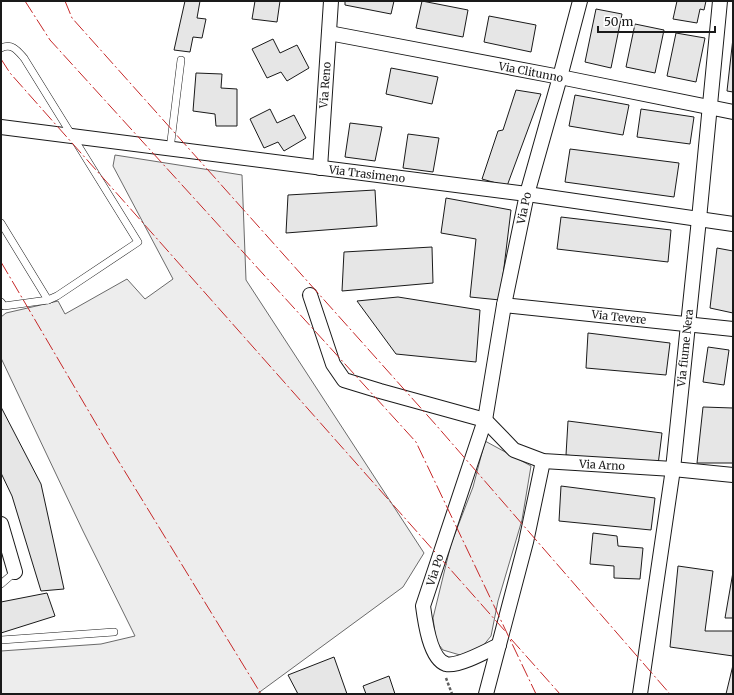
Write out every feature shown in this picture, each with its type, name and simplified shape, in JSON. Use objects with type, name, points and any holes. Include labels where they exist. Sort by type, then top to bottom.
[{"type":"street","name":"Via Reno","points":[[320,168],[331,1]]},
{"type":"street","name":"Via Po","points":[[498,645],[472,658],[461,662],[447,664],[438,659],[428,636],[423,606],[485,420],[504,305],[527,194],[580,1]]},
{"type":"street","name":"Via fiume Nera","points":[[640,694],[673,469],[720,1]]},
{"type":"street","name":"Via Clitunno","points":[[329,33],[733,112]]},
{"type":"street","name":"Via Trasimeno","points":[[1,127],[527,194],[733,224]]},
{"type":"street","points":[[310,295],[334,364],[344,380],[485,420]]},
{"type":"street","name":"Via Tevere","points":[[504,305],[733,329]]},
{"type":"street","name":"Via Arno","points":[[485,420],[514,450],[544,461],[673,469],[733,475]]},
{"type":"street","points":[[486,694],[526,542],[544,461]]},
{"type":"street","points":[[1,524],[15,572]]},
{"type":"lane","points":[[1,48],[6,46],[15,48],[24,58],[138,242],[48,300],[4,306],[1,302]]},
{"type":"lane","points":[[170,149],[181,60]]},
{"type":"lane","points":[[1,223],[48,300]]},
{"type":"lane","points":[[1,584],[15,572]]},
{"type":"lane","points":[[1,640],[114,632]]},
{"type":"shaded area","points":[[115,155],[242,175],[246,280],[424,553],[403,587],[257,694],[1,694],[1,651],[101,644],[135,636],[83,531],[1,358],[1,317],[6,313],[58,301],[65,314],[127,279],[145,299],[173,279],[113,166]]},
{"type":"shaded area","points":[[485,441],[531,466],[522,520],[498,601],[491,636],[478,652],[460,655],[443,650],[436,641],[433,618],[451,544],[473,487]]},
{"type":"building","points":[[185,1],[200,1],[197,18],[206,19],[202,38],[193,37],[190,52],[174,50]]},
{"type":"building","points":[[255,1],[280,1],[277,22],[252,19]]},
{"type":"building","points":[[345,1],[394,1],[391,14],[345,5]]},
{"type":"building","points":[[422,1],[468,10],[463,37],[416,28]]},
{"type":"building","points":[[677,1],[706,1],[704,10],[700,9],[697,23],[673,19]]},
{"type":"building","points":[[596,9],[622,14],[611,68],[585,62]]},
{"type":"building","points":[[489,16],[536,25],[531,52],[484,42]]},
{"type":"building","points":[[635,24],[664,30],[655,73],[626,67]]},
{"type":"building","points":[[676,33],[705,38],[696,82],[667,76]]},
{"type":"building","points":[[733,38],[733,92],[727,91]]},
{"type":"building","points":[[273,39],[280,53],[297,45],[309,68],[287,81],[281,72],[267,78],[252,49]]},
{"type":"building","points":[[391,68],[438,77],[432,104],[386,94]]},
{"type":"building","points":[[196,73],[222,74],[221,88],[237,89],[237,126],[216,126],[215,114],[193,111]]},
{"type":"building","points":[[516,90],[541,94],[507,186],[482,179],[498,131],[503,130]]},
{"type":"building","points":[[575,95],[629,105],[623,135],[569,126]]},
{"type":"building","points":[[270,109],[277,123],[294,115],[306,138],[284,151],[278,142],[264,148],[250,119]]},
{"type":"building","points":[[641,109],[694,117],[690,144],[637,137]]},
{"type":"building","points":[[350,123],[382,127],[375,161],[345,157]]},
{"type":"building","points":[[408,134],[439,138],[433,172],[403,168]]},
{"type":"building","points":[[570,149],[679,163],[674,197],[565,182]]},
{"type":"building","points":[[375,190],[377,226],[286,233],[288,195]]},
{"type":"building","points":[[446,198],[511,210],[500,300],[470,297],[476,239],[441,233]]},
{"type":"building","points":[[561,217],[671,230],[668,262],[557,249]]},
{"type":"building","points":[[432,247],[433,283],[342,291],[344,252]]},
{"type":"building","points":[[717,248],[733,251],[733,313],[710,308]]},
{"type":"building","points":[[398,297],[480,310],[476,362],[396,354],[357,301]]},
{"type":"building","points":[[588,333],[670,343],[666,375],[586,368]]},
{"type":"building","points":[[708,347],[729,350],[724,385],[703,382]]},
{"type":"building","points":[[1,407],[41,484],[64,589],[41,591],[12,496],[1,473]]},
{"type":"building","points":[[703,407],[733,408],[733,463],[697,463]]},
{"type":"building","points":[[568,421],[662,433],[658,465],[566,455]]},
{"type":"building","points":[[561,486],[655,498],[651,530],[559,521]]},
{"type":"building","points":[[593,533],[617,536],[618,546],[643,548],[640,579],[614,578],[614,566],[590,564]]},
{"type":"building","points":[[678,566],[713,571],[705,631],[733,631],[733,656],[670,647]]},
{"type":"building","points":[[733,572],[733,618],[725,618]]},
{"type":"building","points":[[47,593],[55,616],[1,633],[1,602]]},
{"type":"building","points":[[334,657],[347,694],[298,694],[288,675]]},
{"type":"building","points":[[733,665],[733,694],[726,694]]},
{"type":"building","points":[[389,676],[395,694],[366,694],[363,686]]},
{"type":"power","points":[[25,1],[50,40],[416,442],[536,694]]},
{"type":"power","points":[[65,1],[72,18],[436,425],[670,694]]},
{"type":"power","points":[[1,59],[10,73],[505,631]]},
{"type":"power","points":[[1,262],[105,439],[261,694]]},
{"type":"power","points":[[511,639],[560,694]]}]
